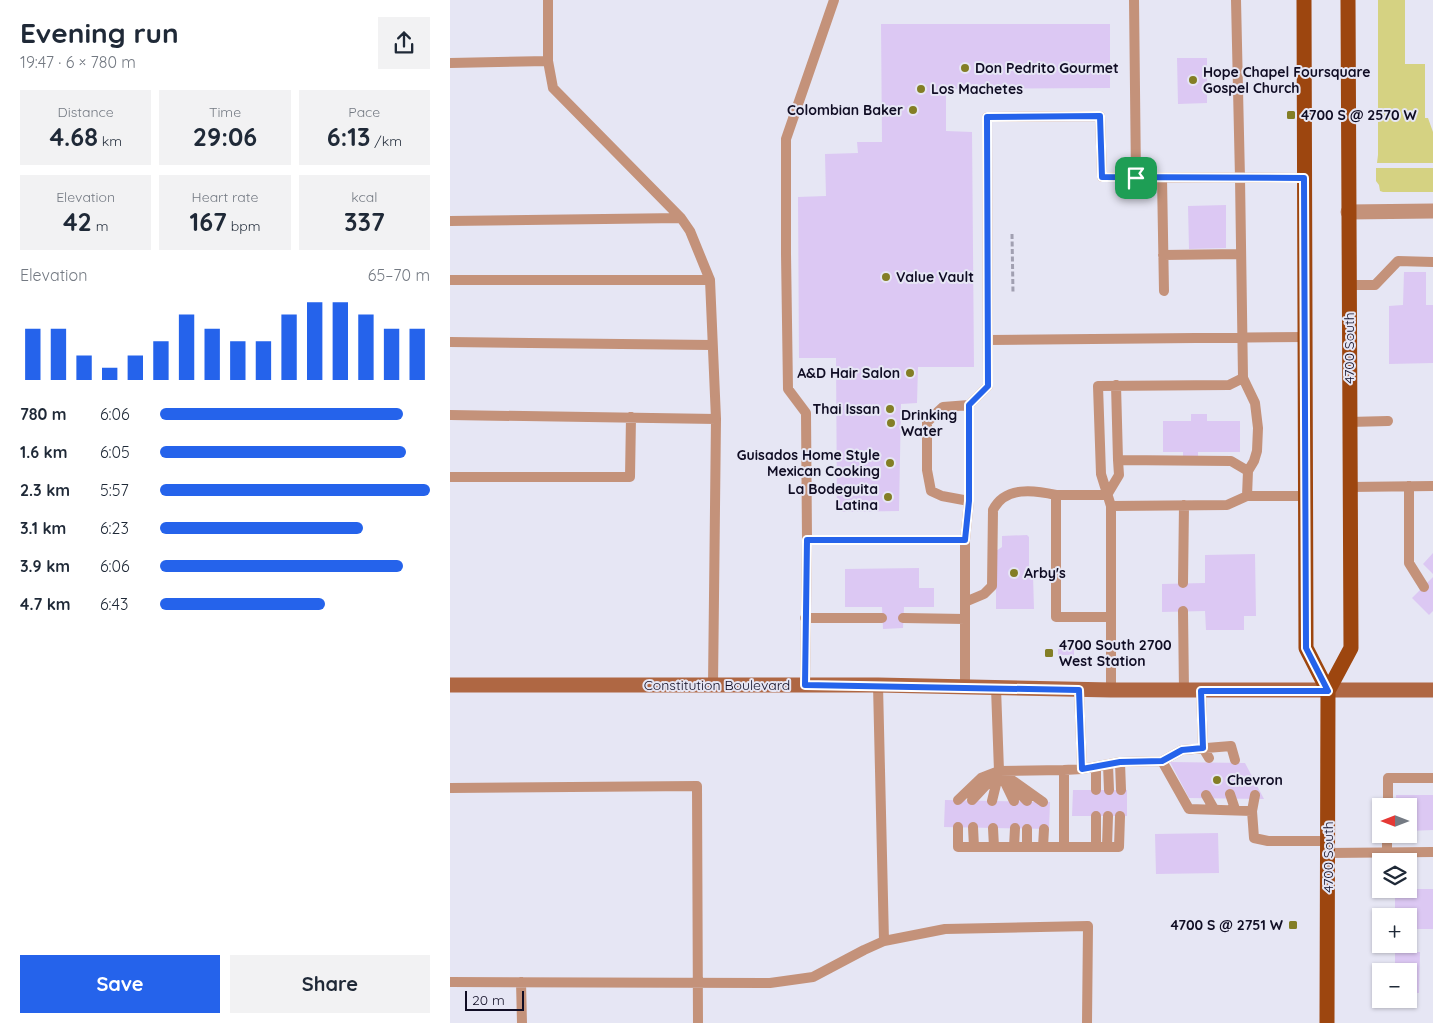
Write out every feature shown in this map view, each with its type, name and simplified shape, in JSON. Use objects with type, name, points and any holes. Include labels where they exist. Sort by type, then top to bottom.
[{"type":"main road","name":"4700 South","points":[[1304,0],[1306,648],[1328,691],[1327,1023]]},
{"type":"main road","name":"4700 South","points":[[1328,691],[1351,648],[1348,0]]},
{"type":"main road","name":"Constitution Boulevard","points":[[450,685],[878,685],[1184,691],[1433,690]]},
{"type":"street","points":[[1348,212],[1433,211]]},
{"type":"lane","points":[[548,0],[548,61],[552,88],[681,218],[690,231],[710,280],[716,419],[713,685]]},
{"type":"lane","points":[[805,685],[806,413],[788,389],[786,139],[834,0]]},
{"type":"lane","points":[[1134,0],[1136,178]]},
{"type":"lane","points":[[1236,0],[1243,378],[1255,403],[1258,428],[1254,460],[1248,470],[1247,496]]},
{"type":"lane","points":[[450,63],[548,61]]},
{"type":"lane","points":[[969,501],[942,496],[931,491],[927,470],[927,422],[943,407],[969,405],[988,386],[987,117],[1100,116],[1102,177],[1304,178]]},
{"type":"lane","points":[[1162,178],[1164,291]]},
{"type":"lane","points":[[450,221],[681,218]]},
{"type":"lane","points":[[1163,255],[1241,254]]},
{"type":"lane","points":[[1348,285],[1375,285],[1398,261],[1433,262]]},
{"type":"lane","points":[[450,280],[710,280]]},
{"type":"lane","points":[[989,340],[1305,337]]},
{"type":"lane","points":[[450,342],[712,345]]},
{"type":"lane","points":[[1111,690],[1111,506],[1101,474],[1098,386],[1229,385],[1243,378]]},
{"type":"lane","points":[[1107,495],[1119,475],[1116,385]]},
{"type":"lane","points":[[965,687],[965,540],[969,501],[969,405]]},
{"type":"lane","points":[[450,415],[716,419]]},
{"type":"lane","points":[[450,477],[630,477],[631,417]]},
{"type":"lane","points":[[1349,422],[1388,421]]},
{"type":"lane","points":[[1118,460],[1230,460],[1248,470]]},
{"type":"lane","points":[[1409,486],[1409,563],[1424,587]]},
{"type":"lane","points":[[1350,488],[1433,486]]},
{"type":"lane","points":[[965,602],[984,594],[992,586],[993,510],[998,500],[1008,494],[1018,492],[1044,492],[1056,496],[1107,495]]},
{"type":"lane","points":[[1056,496],[1056,617],[1111,617]]},
{"type":"lane","points":[[1111,506],[1227,505],[1247,496],[1305,496]]},
{"type":"lane","points":[[1183,583],[1184,505]]},
{"type":"lane","points":[[807,540],[965,540]]},
{"type":"lane","points":[[1183,611],[1184,691]]},
{"type":"lane","points":[[805,618],[882,618]]},
{"type":"lane","points":[[904,618],[965,619]]},
{"type":"lane","points":[[878,685],[884,941]]},
{"type":"lane","points":[[992,801],[999,771],[996,688]]},
{"type":"lane","points":[[1079,690],[1082,769]]},
{"type":"lane","points":[[1201,691],[1203,748],[1208,758]]},
{"type":"lane","points":[[958,800],[982,778],[999,771],[1082,769],[1120,762],[1162,761],[1182,750],[1230,746],[1235,760]]},
{"type":"lane","points":[[1182,750],[1188,759]]},
{"type":"lane","points":[[1162,761],[1189,809],[1252,811]]},
{"type":"lane","points":[[1120,762],[1121,790]]},
{"type":"lane","points":[[1108,765],[1109,790]]},
{"type":"lane","points":[[1096,767],[1096,790]]},
{"type":"lane","points":[[1064,770],[1064,847]]},
{"type":"lane","points":[[972,800],[999,771]]},
{"type":"lane","points":[[999,771],[1014,801]]},
{"type":"lane","points":[[999,771],[1027,801]]},
{"type":"lane","points":[[999,771],[1043,802]]},
{"type":"lane","points":[[1388,798],[1388,778],[1433,778]]},
{"type":"lane","points":[[450,788],[697,786],[698,1023]]},
{"type":"lane","points":[[1230,794],[1235,809]]},
{"type":"lane","points":[[1206,795],[1214,809]]},
{"type":"lane","points":[[1255,795],[1252,811],[1254,838],[1268,841],[1387,852],[1433,852]]},
{"type":"lane","points":[[1096,816],[1096,847]]},
{"type":"lane","points":[[1107,847],[1108,816]]},
{"type":"lane","points":[[958,827],[958,847],[1119,847],[1120,816]]},
{"type":"lane","points":[[973,827],[974,847]]},
{"type":"lane","points":[[993,828],[994,847]]},
{"type":"lane","points":[[1014,847],[1015,828]]},
{"type":"lane","points":[[1027,828],[1027,847]]},
{"type":"lane","points":[[1043,847],[1044,829]]},
{"type":"lane","points":[[1387,843],[1387,852]]},
{"type":"lane","points":[[450,982],[770,983],[813,977],[884,941],[945,929],[1088,926],[1087,1023]]},
{"type":"lane","points":[[521,982],[522,1023]]},
{"type":"path","points":[[1012,234],[1013,293]]},
{"type":"shaded area","points":[[1378,0],[1405,0],[1405,64],[1425,64],[1425,118],[1428,118],[1433,132],[1433,163],[1377,163]]},
{"type":"shaded area","points":[[1376,168],[1433,168],[1433,192],[1380,191],[1376,181]]},
{"type":"building","points":[[881,24],[1110,24],[1110,88],[946,89],[946,131],[972,132],[974,367],[918,367],[917,403],[901,404],[899,511],[837,512],[836,358],[799,358],[798,197],[826,196],[825,154],[858,153],[857,142],[882,142]]},
{"type":"building","points":[[1177,58],[1207,58],[1207,103],[1178,104]]},
{"type":"building","points":[[1226,205],[1226,248],[1189,249],[1188,206]]},
{"type":"building","points":[[1404,272],[1426,272],[1426,305],[1433,305],[1433,363],[1389,364],[1389,306],[1403,305]]},
{"type":"building","points":[[1191,414],[1207,414],[1207,421],[1240,421],[1240,452],[1198,452],[1198,458],[1183,458],[1183,452],[1163,452],[1163,421],[1191,421]]},
{"type":"building","name":"Arby's","points":[[1027,535],[1029,537],[1029,571],[1033,575],[1034,609],[996,609],[996,551],[1002,547],[1002,536]]},
{"type":"building","points":[[1433,553],[1433,574],[1423,564]]},
{"type":"building","points":[[1255,554],[1256,616],[1244,616],[1244,630],[1206,630],[1205,611],[1162,612],[1162,584],[1205,583],[1205,555]]},
{"type":"building","points":[[919,568],[919,588],[934,588],[934,607],[904,607],[903,628],[883,629],[882,607],[845,607],[845,569]]},
{"type":"building","points":[[1433,577],[1433,611],[1429,615],[1412,598]]},
{"type":"building","points":[[1058,649],[1074,649],[1074,655],[1058,655]]},
{"type":"building","name":"Chevron","points":[[1170,762],[1245,763],[1264,799],[1189,798]]},
{"type":"building","points":[[1073,790],[1127,790],[1127,816],[1072,816]]},
{"type":"building","points":[[1396,795],[1433,795],[1433,830],[1418,831],[1418,798],[1396,798]]},
{"type":"building","points":[[945,800],[1050,802],[1049,829],[944,827]]},
{"type":"building","points":[[1218,833],[1219,873],[1156,874],[1155,834]]},
{"type":"building","points":[[1417,889],[1433,889],[1433,929],[1417,929],[1417,908],[1395,908],[1395,898],[1417,898]]},
{"type":"building","points":[[1420,952],[1419,993],[1417,993],[1417,963],[1395,963],[1395,953]]},
{"type":"place","name":"Don Pedrito Gourmet","points":[[965,68]]},
{"type":"place","name":"Hope Chapel Foursquare Gospel Church","points":[[1193,80]]},
{"type":"place","name":"Los Machetes","points":[[921,89]]},
{"type":"place","name":"Colombian Baker","points":[[913,110]]},
{"type":"place","name":"4700 S @ 2570 W","points":[[1291,115]]},
{"type":"place","name":"Value Vault","points":[[886,277]]},
{"type":"place","name":"A&D Hair Salon","points":[[910,373]]},
{"type":"place","name":"Thai Issan","points":[[890,409]]},
{"type":"place","name":"Drinking Water","points":[[891,423]]},
{"type":"place","name":"Guisados Home Style Mexican Cooking","points":[[890,463]]},
{"type":"place","name":"La Bodeguita Latina","points":[[888,497]]},
{"type":"place","name":"Arby's","points":[[1014,573]]},
{"type":"place","name":"4700 South 2700 West Station","points":[[1049,653]]},
{"type":"place","name":"Chevron","points":[[1217,780]]},
{"type":"place","name":"4700 S @ 2751 W","points":[[1293,925]]},
{"type":"route","points":[[1100,116],[1102,177],[1136,178],[1304,178],[1306,648],[1328,691],[1201,691],[1203,748],[1182,750],[1162,761],[1120,762],[1082,769],[1079,690],[805,685],[804,647],[807,540],[965,540],[969,501],[969,405],[988,386],[987,117],[1100,116]]}]
